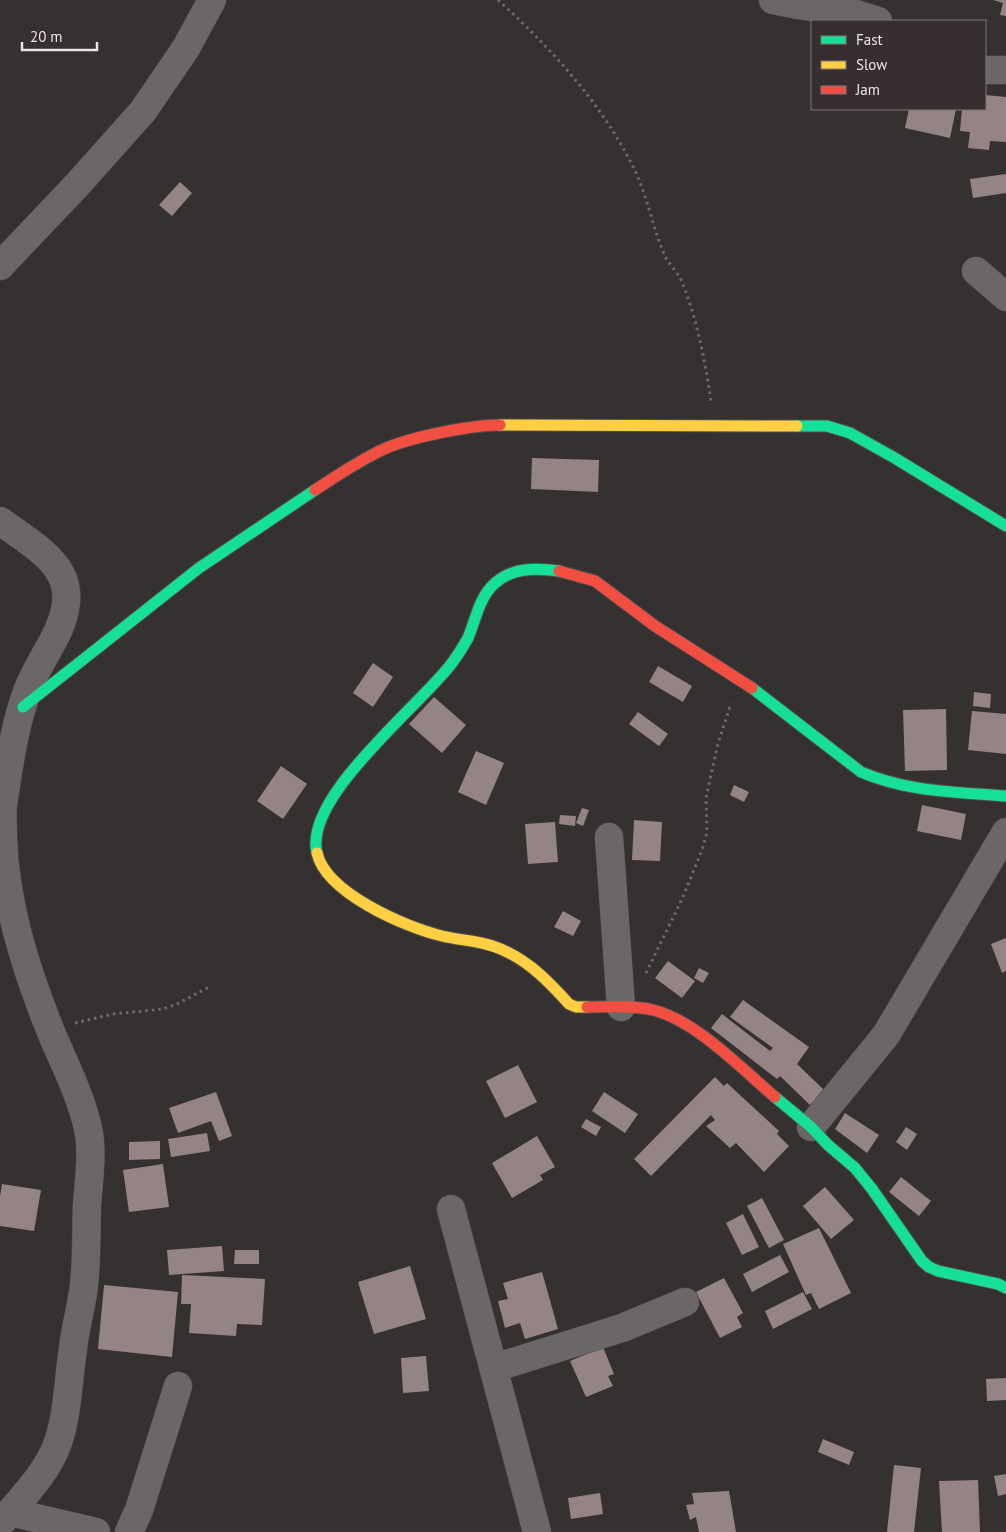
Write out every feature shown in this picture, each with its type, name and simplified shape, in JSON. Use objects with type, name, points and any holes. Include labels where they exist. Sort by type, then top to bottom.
[{"type":"street","points":[[0,266],[77,185],[143,111],[186,48],[212,0]]},
{"type":"street","points":[[772,0],[853,13],[875,20]]},
{"type":"street","points":[[986,70],[1006,70]]},
{"type":"street","points":[[976,271],[1006,297]]},
{"type":"street","points":[[22,707],[199,568],[352,466],[386,448],[423,436],[485,425],[827,426],[840,429],[893,457],[1006,526]]},
{"type":"street","points":[[0,522],[50,558],[58,567],[65,585],[67,599],[64,618],[53,642],[37,668],[22,707],[2,810],[4,857],[8,893],[33,983],[78,1096],[88,1129],[91,1152],[84,1286],[73,1347],[62,1428],[57,1446],[46,1467],[5,1518]]},
{"type":"street","points":[[1006,796],[925,790],[882,781],[861,772],[738,678],[643,618],[595,581],[568,573],[522,569],[503,577],[491,586],[480,601],[473,624],[462,648],[432,687],[373,748],[337,791],[318,825],[314,847],[319,864],[336,882],[365,903],[410,926],[454,939],[501,948],[538,970],[569,1004],[576,1007],[624,1007],[653,1010],[679,1020],[710,1042],[856,1168],[912,1248],[929,1268],[998,1284],[1006,1288]]},
{"type":"street","points":[[811,1128],[886,1035],[1006,832]]},
{"type":"street","points":[[609,837],[624,1007]]},
{"type":"street","points":[[451,1208],[537,1532]]},
{"type":"street","points":[[494,1368],[622,1328],[685,1302]]},
{"type":"street","points":[[129,1532],[139,1510],[178,1386]]},
{"type":"street","points":[[5,1518],[96,1532]]},
{"type":"path","points":[[498,0],[546,48],[599,111],[622,146],[636,173],[665,256],[682,280],[704,360],[714,427]]},
{"type":"path","points":[[624,1007],[648,970],[683,896],[702,850],[706,832],[706,798],[710,776],[738,678]]},
{"type":"path","points":[[51,1032],[92,1018],[164,1009],[178,1004],[209,987]]},
{"type":"building","points":[[993,0],[1006,0],[1006,16],[1000,15],[1003,3]]},
{"type":"building","points":[[986,95],[1006,97],[1006,142],[990,141],[989,150],[968,148],[970,132],[960,131],[962,110],[986,110]]},
{"type":"building","points":[[909,110],[956,110],[950,138],[905,128]]},
{"type":"building","points":[[1006,174],[1006,193],[973,198],[970,179]]},
{"type":"building","points":[[180,182],[192,193],[172,216],[159,205]]},
{"type":"building","points":[[532,458],[599,460],[598,492],[531,489]]},
{"type":"building","points":[[373,663],[393,677],[373,707],[353,693]]},
{"type":"building","points":[[658,666],[692,686],[683,702],[649,682]]},
{"type":"building","points":[[974,692],[991,694],[990,708],[973,706]]},
{"type":"building","points":[[434,697],[466,725],[442,753],[409,724]]},
{"type":"building","points":[[946,709],[947,770],[905,771],[903,710]]},
{"type":"building","points":[[972,711],[1006,714],[1006,754],[968,750]]},
{"type":"building","points":[[638,712],[668,734],[659,746],[629,724]]},
{"type":"building","points":[[476,751],[504,763],[486,805],[458,792]]},
{"type":"building","points":[[281,766],[307,784],[283,819],[257,801]]},
{"type":"building","points":[[734,785],[749,792],[744,802],[730,795]]},
{"type":"building","points":[[922,805],[966,814],[961,840],[917,831]]},
{"type":"building","points":[[582,808],[589,810],[583,826],[576,823]]},
{"type":"building","points":[[560,815],[576,816],[575,826],[559,824]]},
{"type":"building","points":[[634,820],[662,822],[660,861],[632,860]]},
{"type":"building","points":[[555,822],[558,862],[528,864],[525,824]]},
{"type":"building","points":[[563,911],[581,921],[573,936],[554,927]]},
{"type":"building","points":[[1006,938],[1006,971],[1002,973],[991,944]]},
{"type":"building","points":[[668,961],[695,981],[682,998],[655,978]]},
{"type":"building","points":[[699,968],[709,973],[703,983],[694,978]]},
{"type":"building","points":[[743,1000],[809,1047],[797,1064],[824,1090],[810,1105],[780,1076],[777,1079],[711,1028],[722,1014],[770,1051],[773,1048],[730,1017]]},
{"type":"building","points":[[518,1065],[537,1102],[505,1118],[486,1081]]},
{"type":"building","points":[[715,1077],[724,1086],[727,1083],[779,1131],[777,1134],[789,1146],[764,1172],[736,1143],[730,1148],[706,1126],[715,1120],[711,1115],[651,1176],[634,1159]]},
{"type":"building","points":[[216,1092],[232,1136],[219,1141],[211,1121],[178,1133],[169,1108]]},
{"type":"building","points":[[604,1092],[638,1114],[625,1133],[592,1111]]},
{"type":"building","points":[[845,1113],[879,1135],[867,1153],[835,1129]]},
{"type":"building","points":[[586,1119],[601,1127],[596,1136],[581,1127]]},
{"type":"building","points":[[906,1127],[917,1134],[907,1150],[896,1142]]},
{"type":"building","points":[[207,1133],[210,1151],[171,1157],[168,1139]]},
{"type":"building","points":[[537,1136],[555,1167],[540,1175],[543,1180],[512,1198],[492,1163]]},
{"type":"building","points":[[160,1141],[160,1159],[129,1160],[129,1142]]},
{"type":"building","points":[[163,1164],[169,1207],[129,1212],[123,1170]]},
{"type":"building","points":[[901,1177],[931,1201],[919,1216],[889,1192]]},
{"type":"building","points":[[2,1184],[41,1190],[34,1231],[0,1226]]},
{"type":"building","points":[[825,1187],[854,1220],[831,1239],[803,1206]]},
{"type":"building","points":[[762,1198],[784,1240],[769,1248],[747,1206]]},
{"type":"building","points":[[743,1214],[759,1247],[742,1255],[726,1223]]},
{"type":"building","points":[[819,1228],[851,1293],[819,1309],[811,1293],[806,1295],[783,1244]]},
{"type":"building","points":[[222,1246],[224,1271],[169,1275],[167,1250]]},
{"type":"building","points":[[235,1250],[259,1250],[259,1264],[234,1264]]},
{"type":"building","points":[[780,1255],[789,1272],[752,1292],[743,1274]]},
{"type":"building","points":[[410,1266],[426,1319],[374,1334],[358,1282]]},
{"type":"building","points":[[542,1272],[558,1329],[525,1339],[520,1323],[505,1328],[498,1301],[508,1299],[503,1283]]},
{"type":"building","points":[[182,1275],[265,1279],[262,1325],[237,1324],[236,1336],[189,1333],[191,1304],[181,1304]]},
{"type":"building","points":[[724,1278],[743,1313],[737,1317],[742,1327],[720,1338],[696,1292]]},
{"type":"building","points":[[104,1285],[178,1292],[172,1357],[98,1349]]},
{"type":"building","points":[[803,1292],[812,1309],[773,1329],[765,1311]]},
{"type":"building","points":[[603,1347],[614,1374],[608,1376],[613,1386],[586,1397],[570,1361]]},
{"type":"building","points":[[426,1356],[429,1391],[403,1393],[401,1358]]},
{"type":"building","points":[[1006,1378],[1006,1400],[987,1401],[986,1379]]},
{"type":"building","points":[[823,1439],[854,1452],[849,1465],[818,1452]]},
{"type":"building","points":[[894,1465],[921,1468],[914,1532],[887,1532]]},
{"type":"building","points":[[1006,1474],[1006,1494],[998,1496],[994,1476]]},
{"type":"building","points":[[978,1480],[980,1532],[942,1532],[939,1481]]},
{"type":"building","points":[[729,1491],[736,1532],[699,1532],[696,1517],[690,1520],[686,1505],[694,1504],[692,1493]]},
{"type":"building","points":[[600,1493],[603,1514],[571,1519],[568,1498]]},
{"type":"traffic: fast","points":[[797,426],[827,426],[850,433],[1006,526]]},
{"type":"traffic: fast","points":[[23,707],[199,568],[315,490]]},
{"type":"traffic: fast","points":[[317,853],[317,831],[328,806],[345,780],[367,753],[452,663],[468,638],[481,602],[494,584],[509,574],[525,570],[559,571]]},
{"type":"traffic: fast","points":[[752,688],[861,772],[896,784],[932,790],[1006,796]]},
{"type":"traffic: fast","points":[[775,1097],[855,1168],[872,1189],[922,1261],[929,1267],[938,1271],[998,1284],[1006,1288]]},
{"type":"traffic: slow","points":[[500,425],[797,426]]},
{"type":"traffic: slow","points":[[317,853],[323,868],[335,882],[369,906],[408,925],[426,931],[450,938],[482,943],[505,951],[532,968],[569,1004],[576,1007],[587,1007]]},
{"type":"traffic: jam","points":[[315,490],[349,468],[384,449],[425,436],[458,429],[500,425]]},
{"type":"traffic: jam","points":[[559,571],[595,581],[655,626],[752,688]]},
{"type":"traffic: jam","points":[[587,1007],[637,1007],[669,1015],[717,1047],[775,1097]]}]
